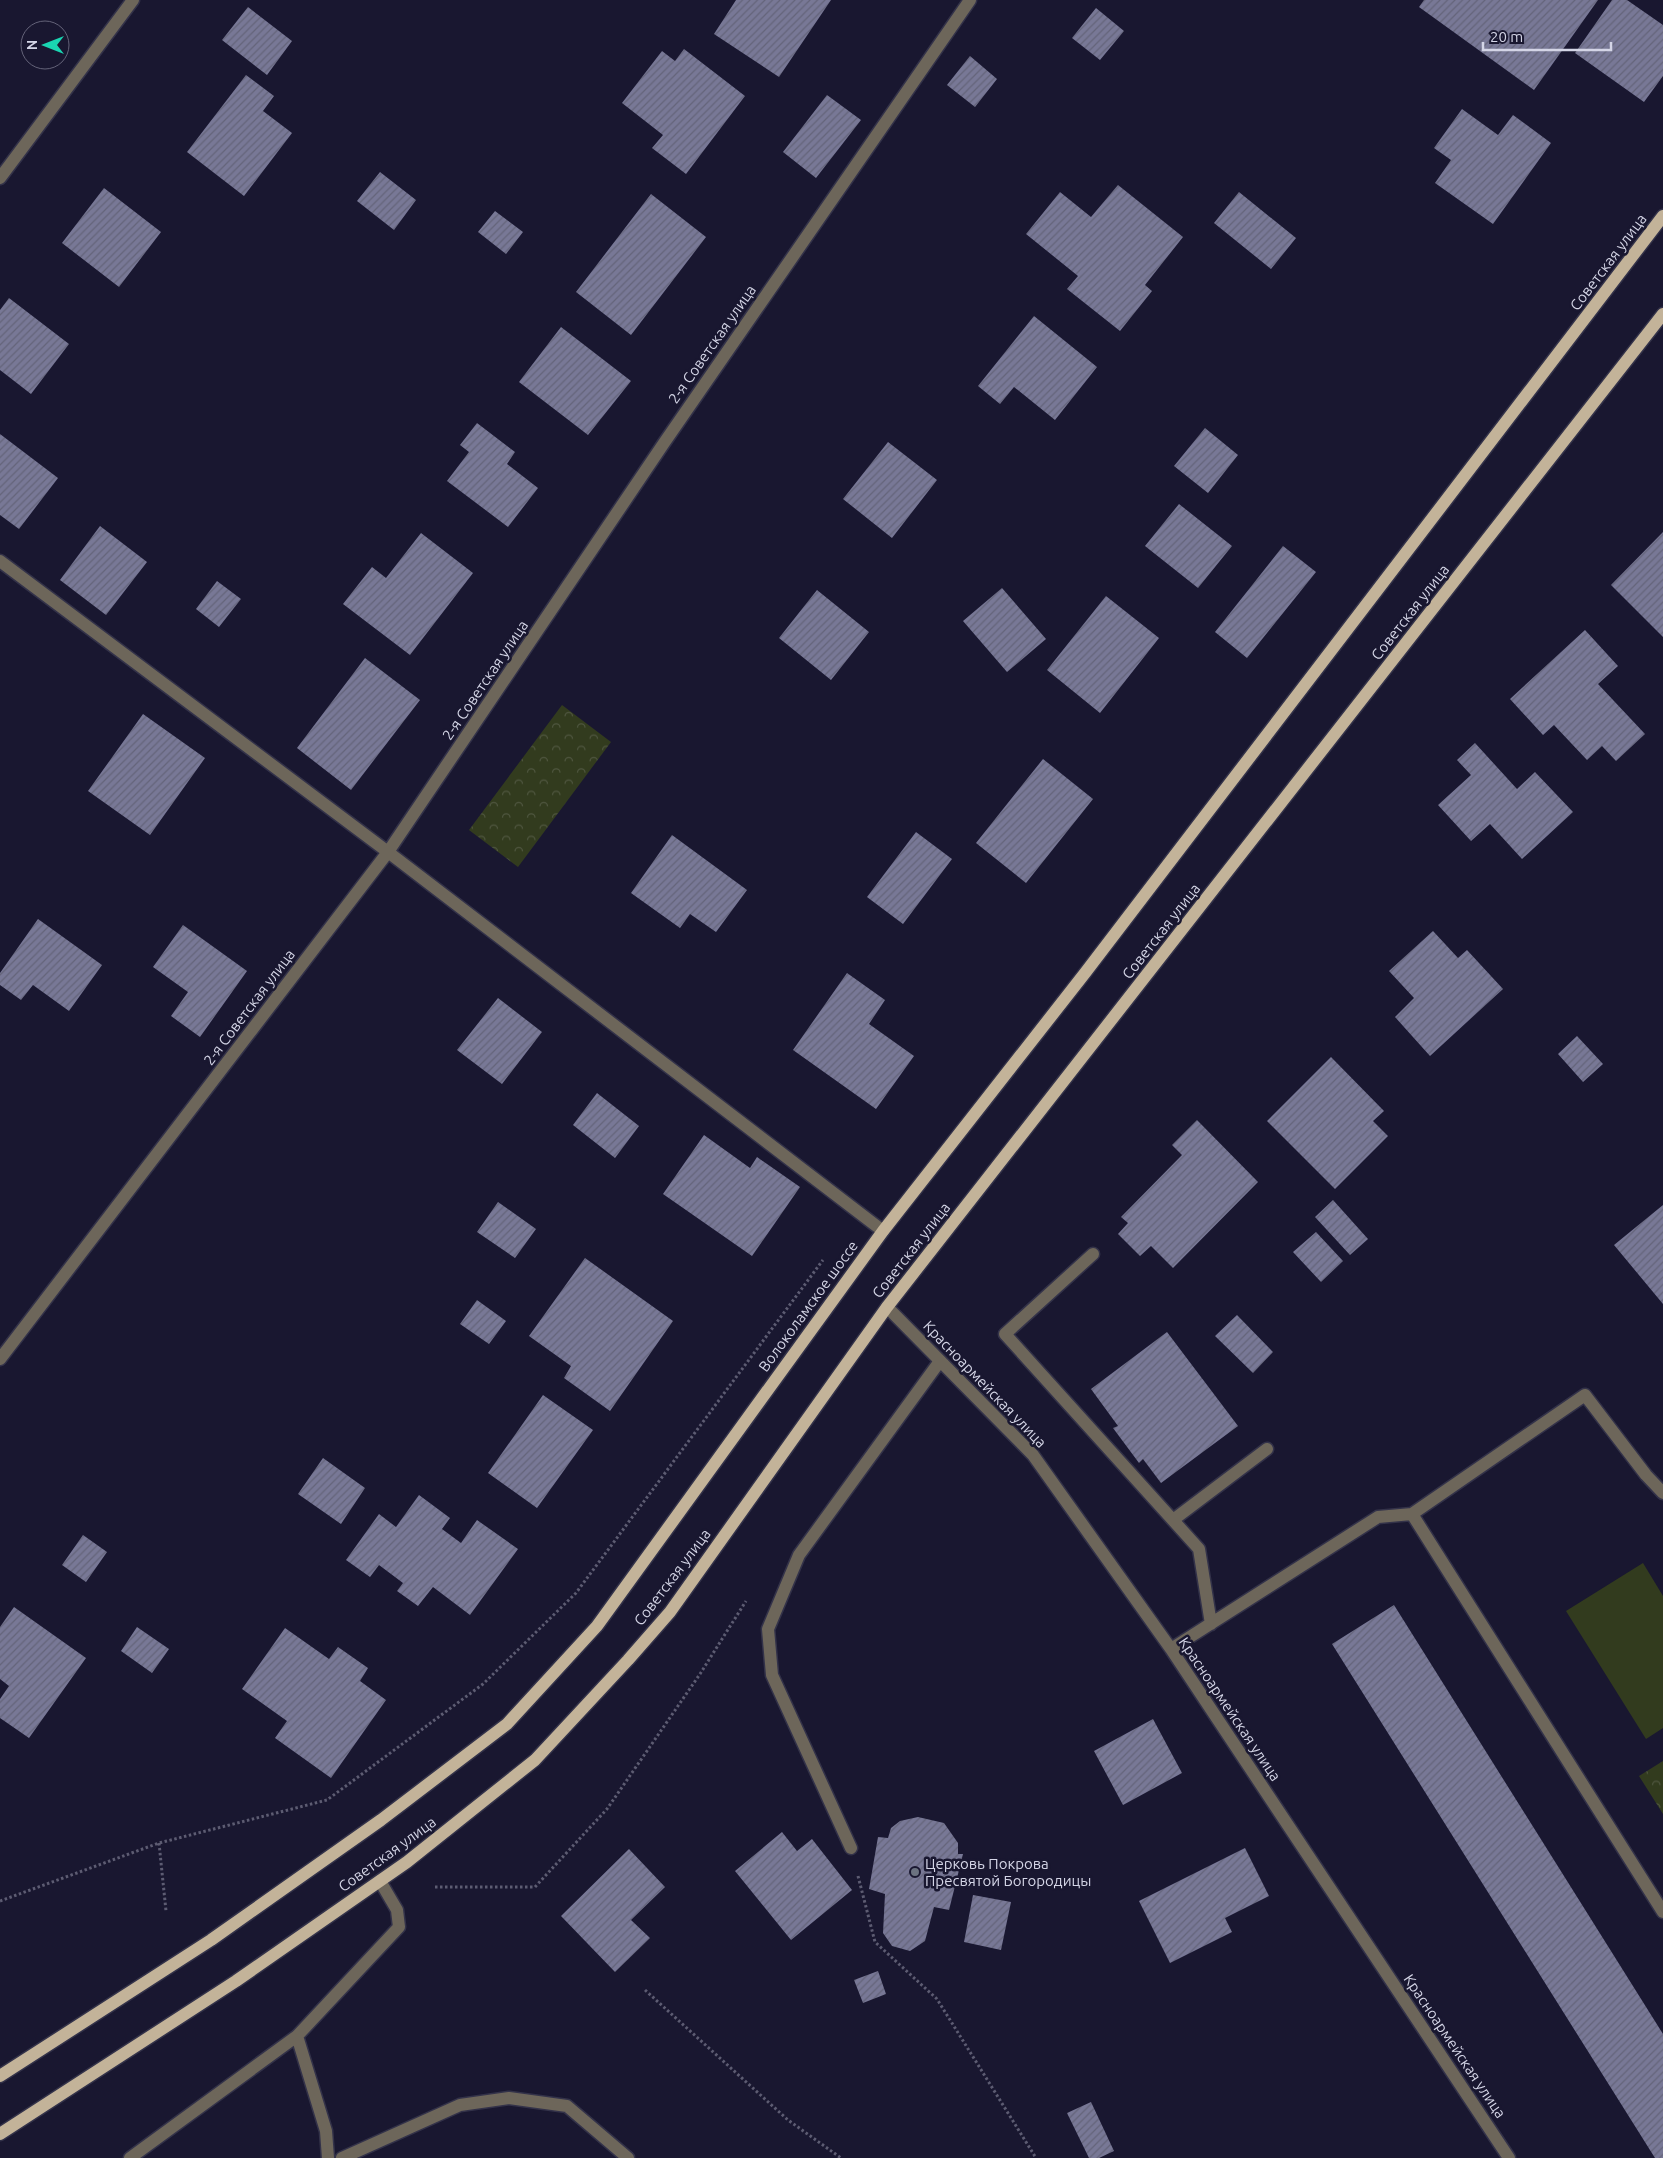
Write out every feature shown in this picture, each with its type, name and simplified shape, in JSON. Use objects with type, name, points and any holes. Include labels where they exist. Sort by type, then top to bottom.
[{"type":"main road","name":"Советская улица","points":[[883,1231],[1085,973],[1663,216]]},
{"type":"main road","name":"Советская улица","points":[[0,2134],[236,1981],[407,1862],[534,1760],[628,1660],[670,1612],[887,1307],[1663,314]]},
{"type":"main road","name":"Волоколамское шоссе","points":[[760,1400],[883,1231]]},
{"type":"main road","name":"Советская улица","points":[[0,2076],[211,1940],[381,1820],[507,1724],[597,1626],[760,1400]]},
{"type":"street","points":[[0,178],[133,0]]},
{"type":"street","name":"2-я Советская улица","points":[[0,1359],[388,852],[664,443],[970,0]]},
{"type":"street","points":[[0,561],[388,852],[883,1231]]},
{"type":"street","points":[[1093,1254],[1005,1334],[1199,1549],[1211,1624]]},
{"type":"street","name":"Красноармейская улица","points":[[887,1307],[1033,1455],[1171,1649],[1509,2158]]},
{"type":"street","points":[[851,1848],[772,1675],[768,1629],[799,1555],[940,1361]]},
{"type":"street","points":[[1171,1649],[1378,1517],[1412,1514],[1585,1395],[1646,1475],[1663,1493]]},
{"type":"street","points":[[1173,1520],[1267,1449]]},
{"type":"street","points":[[1412,1514],[1663,1912]]},
{"type":"street","points":[[130,2158],[297,2036],[399,1927],[397,1910],[380,1882]]},
{"type":"street","points":[[297,2036],[326,2131],[328,2158]]},
{"type":"street","points":[[342,2158],[460,2105],[509,2098],[567,2106],[628,2158]]},
{"type":"path","points":[[0,1901],[159,1843],[327,1800],[483,1684],[576,1593],[823,1260]]},
{"type":"path","points":[[435,1887],[534,1887],[607,1809],[700,1674],[747,1600]]},
{"type":"path","points":[[159,1843],[166,1910]]},
{"type":"path","points":[[851,1848],[875,1942],[937,1999],[1036,2158]]},
{"type":"path","points":[[645,1990],[788,2120],[841,2158]]},
{"type":"green space","points":[[562,705],[611,742],[518,867],[469,830]]},
{"type":"green space","points":[[1643,1563],[1663,1596],[1663,1728],[1646,1739],[1566,1611]]},
{"type":"green space","points":[[1663,1761],[1663,1814],[1639,1776]]},
{"type":"building","points":[[736,0],[831,0],[779,77],[714,34]]},
{"type":"building","points":[[1424,0],[1598,0],[1534,90],[1419,7]]},
{"type":"building","points":[[1612,0],[1627,0],[1663,25],[1663,76],[1644,102],[1575,53]]},
{"type":"building","points":[[248,7],[292,41],[267,75],[222,40]]},
{"type":"building","points":[[1096,8],[1124,31],[1100,60],[1072,38]]},
{"type":"building","points":[[684,49],[745,96],[686,174],[652,148],[663,135],[622,103],[662,51],[675,61]]},
{"type":"building","points":[[970,56],[997,79],[975,107],[947,85]]},
{"type":"building","points":[[246,75],[274,96],[263,111],[292,133],[244,196],[187,152]]},
{"type":"building","points":[[827,95],[861,120],[816,178],[783,152]]},
{"type":"building","points":[[1462,109],[1498,135],[1513,115],[1551,143],[1493,224],[1435,183],[1451,160],[1434,148]]},
{"type":"building","points":[[380,172],[416,200],[394,230],[357,201]]},
{"type":"building","points":[[1118,185],[1183,237],[1145,285],[1152,291],[1120,331],[1067,289],[1078,276],[1026,234],[1060,192],[1091,217]]},
{"type":"building","points":[[104,188],[161,232],[119,287],[62,243]]},
{"type":"building","points":[[1239,192],[1296,238],[1271,269],[1214,223]]},
{"type":"building","points":[[651,194],[706,237],[631,335],[576,292]]},
{"type":"building","points":[[495,211],[523,232],[506,254],[478,232]]},
{"type":"building","points":[[9,298],[69,344],[31,394],[0,370],[0,310]]},
{"type":"building","points":[[1034,316],[1097,367],[1055,420],[1014,387],[1000,404],[978,386]]},
{"type":"building","points":[[561,327],[631,381],[588,435],[519,382]]},
{"type":"building","points":[[477,423],[515,452],[507,464],[538,488],[508,527],[447,481],[469,452],[460,445]]},
{"type":"building","points":[[1205,428],[1238,455],[1208,493],[1174,466]]},
{"type":"building","points":[[0,434],[58,478],[19,529],[0,515]]},
{"type":"building","points":[[888,442],[937,480],[892,538],[843,499]]},
{"type":"building","points":[[1179,504],[1232,546],[1198,588],[1145,546]]},
{"type":"building","points":[[100,526],[147,562],[106,615],[60,580]]},
{"type":"building","points":[[1663,532],[1663,637],[1611,585]]},
{"type":"building","points":[[421,533],[473,573],[410,655],[343,604],[372,567],[386,578]]},
{"type":"building","points":[[1283,546],[1316,572],[1247,658],[1215,632]]},
{"type":"building","points":[[217,581],[241,599],[219,627],[196,609]]},
{"type":"building","points":[[1002,588],[1046,639],[1007,672],[963,621]]},
{"type":"building","points":[[817,590],[869,632],[831,680],[779,638]]},
{"type":"building","points":[[1106,596],[1159,638],[1100,713],[1047,670]]},
{"type":"building","points":[[1585,630],[1618,666],[1598,684],[1645,734],[1616,761],[1602,746],[1587,760],[1554,725],[1543,735],[1510,699]]},
{"type":"building","points":[[365,658],[420,700],[351,790],[297,748]]},
{"type":"building","points":[[143,714],[205,758],[150,835],[88,791]]},
{"type":"building","points":[[1475,743],[1517,789],[1535,772],[1573,812],[1522,859],[1490,824],[1471,841],[1438,805],[1471,775],[1457,760]]},
{"type":"building","points":[[1043,759],[1093,799],[1026,883],[976,843]]},
{"type":"building","points":[[916,832],[952,859],[903,924],[867,897]]},
{"type":"building","points":[[672,835],[747,890],[716,932],[690,914],[680,928],[631,893]]},
{"type":"building","points":[[38,919],[102,965],[69,1011],[33,985],[21,1000],[0,985],[0,973]]},
{"type":"building","points":[[183,925],[247,971],[200,1037],[171,1016],[188,992],[153,967]]},
{"type":"building","points":[[1433,931],[1458,958],[1467,950],[1503,989],[1430,1056],[1395,1017],[1414,998],[1389,971]]},
{"type":"building","points":[[847,973],[885,1000],[869,1024],[914,1056],[876,1109],[793,1050]]},
{"type":"building","points":[[498,998],[542,1032],[502,1084],[457,1050]]},
{"type":"building","points":[[1577,1036],[1603,1064],[1583,1082],[1558,1054]]},
{"type":"building","points":[[1331,1057],[1384,1111],[1373,1121],[1388,1136],[1335,1189],[1267,1121]]},
{"type":"building","points":[[597,1093],[639,1126],[615,1158],[573,1125]]},
{"type":"building","points":[[1197,1120],[1258,1182],[1173,1268],[1151,1246],[1140,1256],[1118,1234],[1128,1223],[1121,1217],[1182,1155],[1172,1145]]},
{"type":"building","points":[[704,1135],[750,1168],[757,1157],[800,1187],[752,1256],[663,1194]]},
{"type":"building","points":[[1333,1200],[1368,1239],[1350,1255],[1315,1217]]},
{"type":"building","points":[[498,1202],[536,1229],[515,1258],[477,1232]]},
{"type":"building","points":[[1663,1205],[1663,1304],[1614,1245]]},
{"type":"building","points":[[1316,1232],[1343,1261],[1321,1282],[1293,1252]]},
{"type":"building","points":[[585,1258],[673,1321],[610,1411],[564,1378],[571,1366],[529,1336]]},
{"type":"building","points":[[477,1300],[506,1321],[489,1344],[460,1324]]},
{"type":"building","points":[[1237,1315],[1273,1352],[1253,1373],[1215,1336]]},
{"type":"building","points":[[1167,1332],[1238,1426],[1161,1483],[1143,1459],[1139,1463],[1113,1428],[1118,1426],[1091,1389]]},
{"type":"building","points":[[543,1395],[593,1430],[537,1508],[488,1473]]},
{"type":"building","points":[[323,1458],[365,1488],[341,1524],[298,1494]]},
{"type":"building","points":[[419,1495],[450,1518],[442,1529],[461,1543],[477,1520],[518,1549],[470,1615],[433,1587],[418,1606],[397,1591],[403,1583],[379,1565],[370,1577],[346,1560],[379,1514],[396,1527]]},
{"type":"building","points":[[83,1535],[107,1552],[86,1582],[62,1565]]},
{"type":"building","points":[[1394,1605],[1663,2034],[1663,2158],[1655,2158],[1332,1644]]},
{"type":"building","points":[[14,1607],[86,1658],[29,1738],[0,1718],[0,1699],[9,1686],[0,1679],[0,1627]]},
{"type":"building","points":[[137,1627],[169,1649],[152,1673],[121,1651]]},
{"type":"building","points":[[285,1628],[329,1659],[338,1647],[368,1668],[360,1681],[386,1700],[331,1778],[275,1738],[287,1721],[242,1689]]},
{"type":"building","points":[[1153,1719],[1182,1773],[1123,1805],[1094,1751]]},
{"type":"building","name":"Церковь Покрова Пресвятой Богородицы","points":[[918,1817],[944,1823],[958,1843],[958,1854],[963,1854],[949,1910],[934,1907],[925,1941],[910,1951],[892,1946],[883,1933],[885,1894],[869,1889],[878,1837],[888,1838],[891,1828],[900,1821]]},
{"type":"building","points":[[782,1832],[797,1851],[812,1839],[852,1890],[791,1940],[735,1871]]},
{"type":"building","points":[[1245,1848],[1269,1896],[1225,1918],[1232,1932],[1170,1963],[1139,1901]]},
{"type":"building","points":[[629,1849],[665,1887],[631,1920],[650,1938],[615,1972],[561,1916]]},
{"type":"building","points":[[973,1895],[1011,1902],[1001,1950],[964,1942]]},
{"type":"building","points":[[878,1971],[886,1994],[863,2003],[854,1980]]},
{"type":"building","points":[[1091,2102],[1114,2151],[1099,2158],[1089,2158],[1067,2113]]},
{"type":"place","name":"Церковь Покрова Пресвятой Богородицы","points":[[915,1872]]}]
